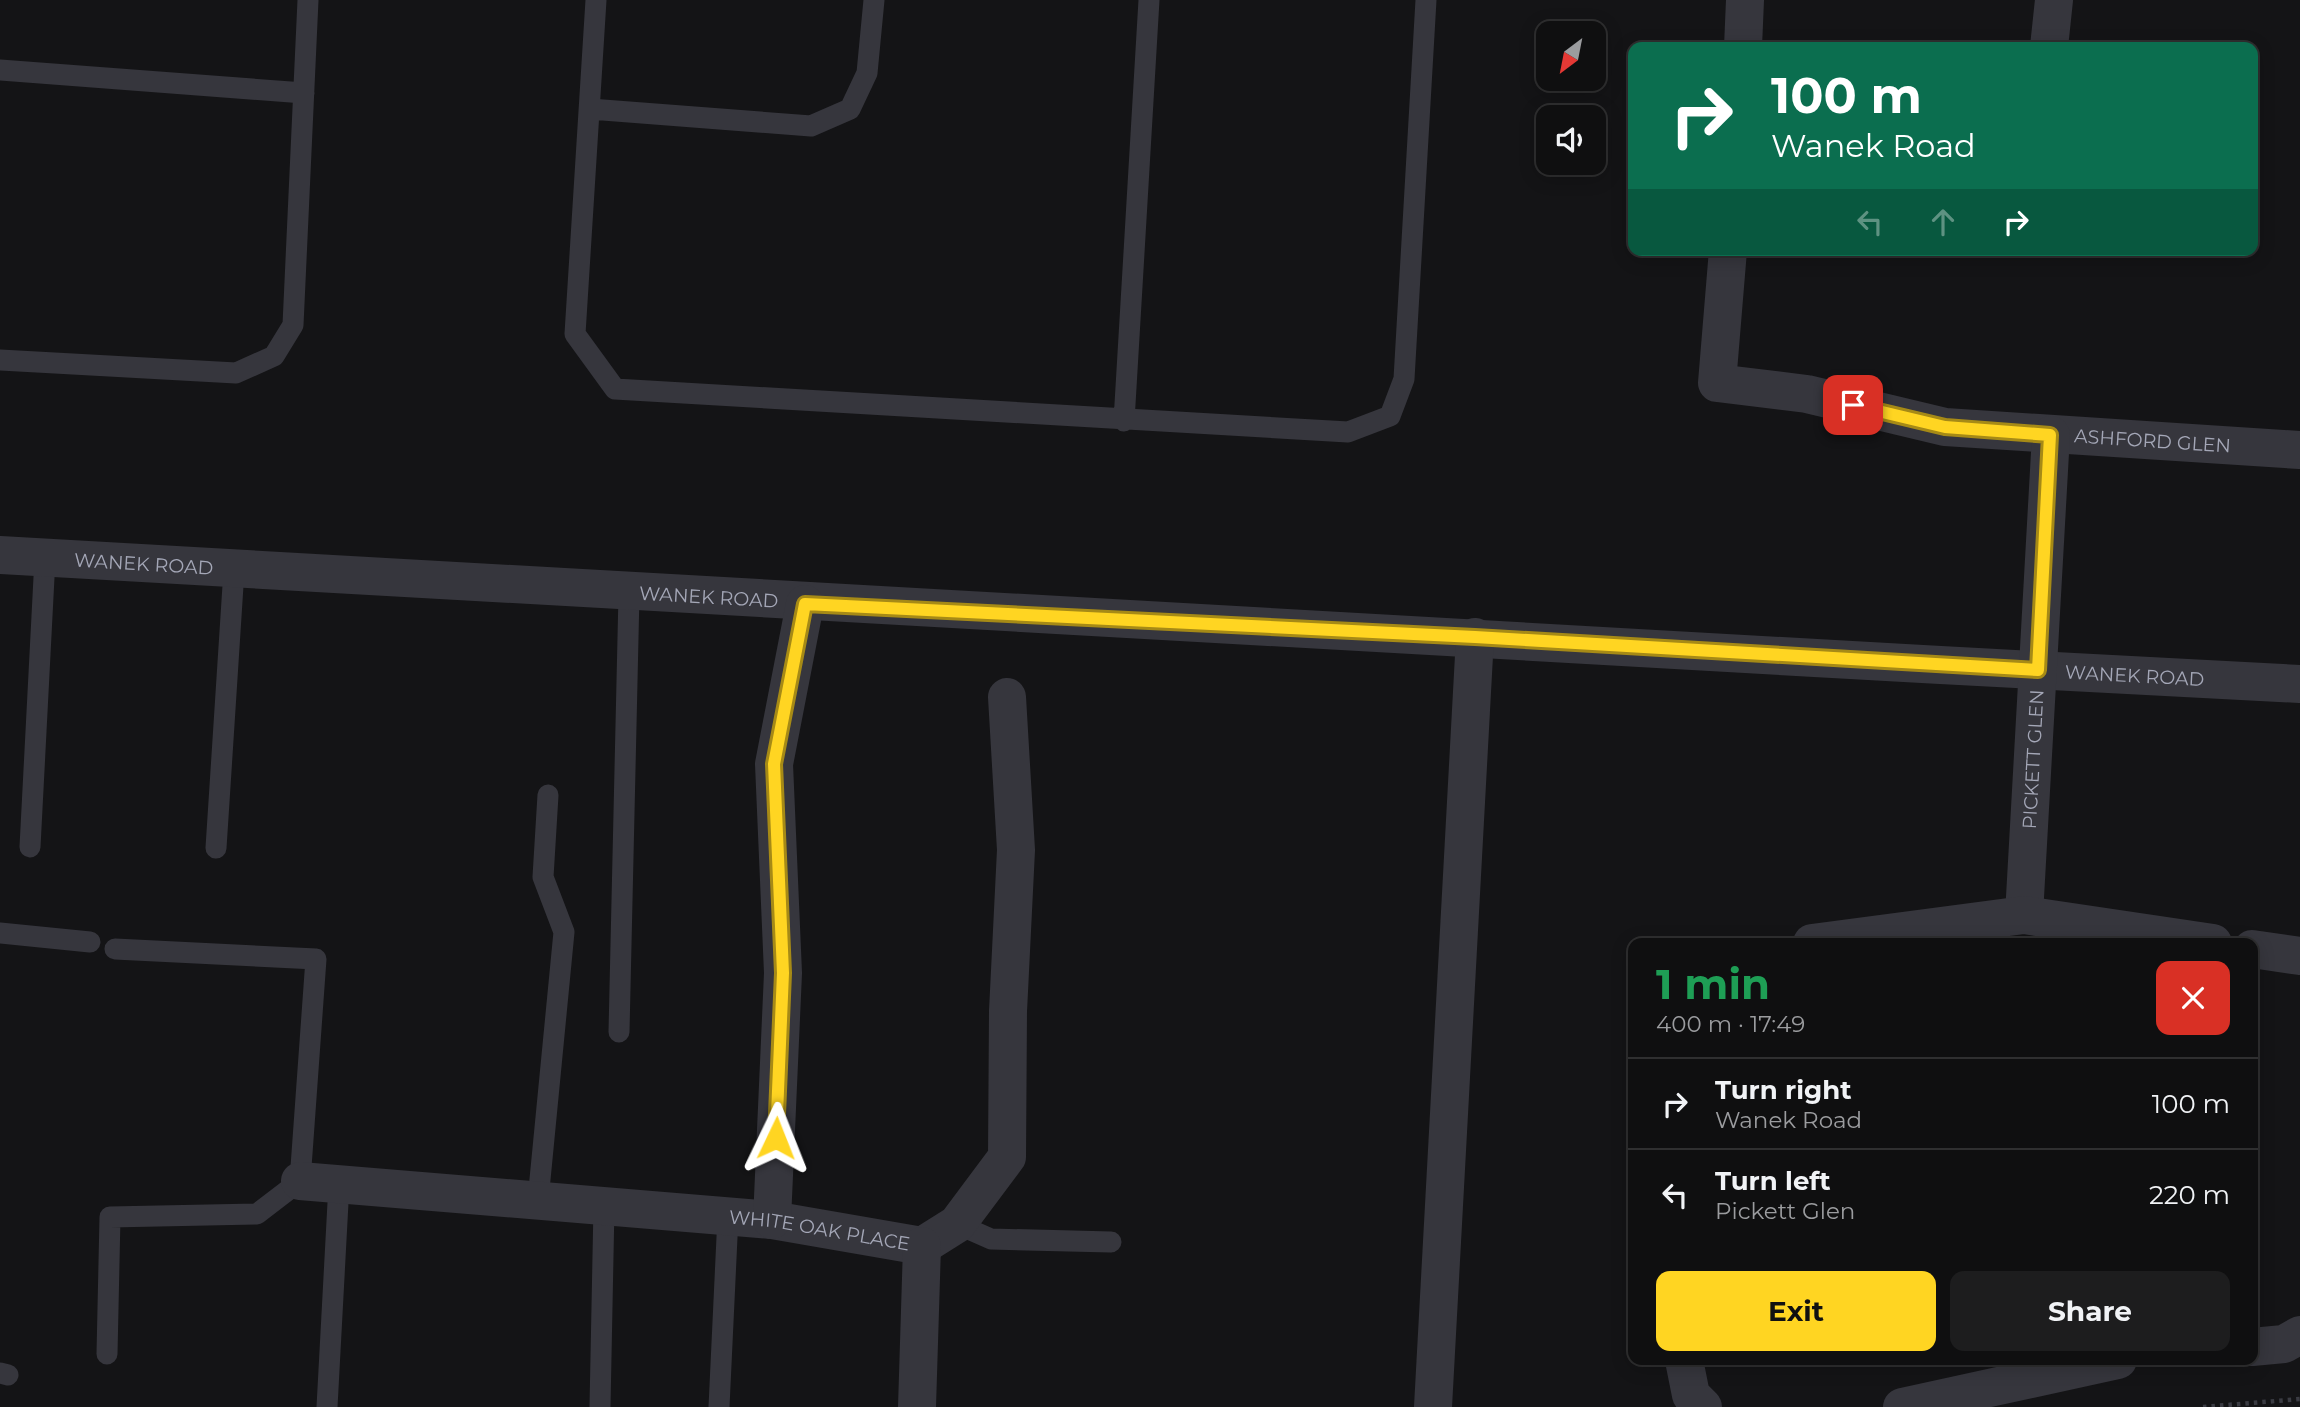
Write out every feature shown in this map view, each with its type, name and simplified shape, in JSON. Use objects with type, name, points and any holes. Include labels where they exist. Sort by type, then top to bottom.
[{"type":"street","points":[[1743,42],[1745,0]]},
{"type":"street","points":[[2050,42],[2054,0]]},
{"type":"street","name":"ASHFORD GLEN","points":[[1728,256],[1717,383],[1807,394],[1945,427],[2300,450]]},
{"type":"street","name":"PICKETT GLEN","points":[[2024,915],[2050,435]]},
{"type":"street","name":"WANEK ROAD","points":[[0,555],[805,604],[1475,637],[2300,684]]},
{"type":"street","points":[[772,1220],[783,973],[774,764],[805,604]]},
{"type":"street","points":[[1433,1407],[1475,637]]},
{"type":"street","name":"WHITE OAK PLACE","points":[[300,1181],[772,1220],[922,1246],[957,1224],[1007,1157],[1008,1011],[1016,850],[1007,697]]},
{"type":"street","points":[[1850,938],[2024,915],[2179,938]]},
{"type":"street","points":[[2258,950],[2300,956]]},
{"type":"street","points":[[917,1407],[922,1246]]},
{"type":"street","points":[[2258,1346],[2284,1344],[2300,1335]]},
{"type":"street","points":[[1685,1365],[1691,1395],[1703,1407]]},
{"type":"street","points":[[1902,1407],[2095,1365]]},
{"type":"lane","points":[[0,360],[236,373],[274,356],[293,326],[308,0]]},
{"type":"lane","points":[[596,0],[575,334],[615,389],[1124,421],[1348,432],[1390,416],[1404,379],[1426,0]]},
{"type":"lane","points":[[590,109],[811,126],[850,109],[867,73],[874,0]]},
{"type":"lane","points":[[1124,421],[1149,0]]},
{"type":"lane","points":[[0,70],[304,93]]},
{"type":"lane","points":[[30,847],[45,558]]},
{"type":"lane","points":[[216,848],[234,569]]},
{"type":"lane","points":[[619,1032],[629,594]]},
{"type":"lane","points":[[538,1200],[564,932],[543,877],[548,795]]},
{"type":"lane","points":[[0,933],[90,943]]},
{"type":"lane","points":[[107,1354],[110,1217],[257,1214],[300,1181],[316,959],[115,948]]},
{"type":"lane","points":[[327,1407],[339,1184]]},
{"type":"lane","points":[[600,1407],[604,1206]]},
{"type":"lane","points":[[719,1407],[728,1216]]},
{"type":"lane","points":[[957,1224],[991,1240],[1111,1242]]},
{"type":"path","points":[[2203,1407],[2300,1399]]},
{"type":"route","points":[[776,1138],[783,973],[774,764],[805,604],[1475,637],[2038,670],[2050,435],[1945,427],[1853,405]]}]
